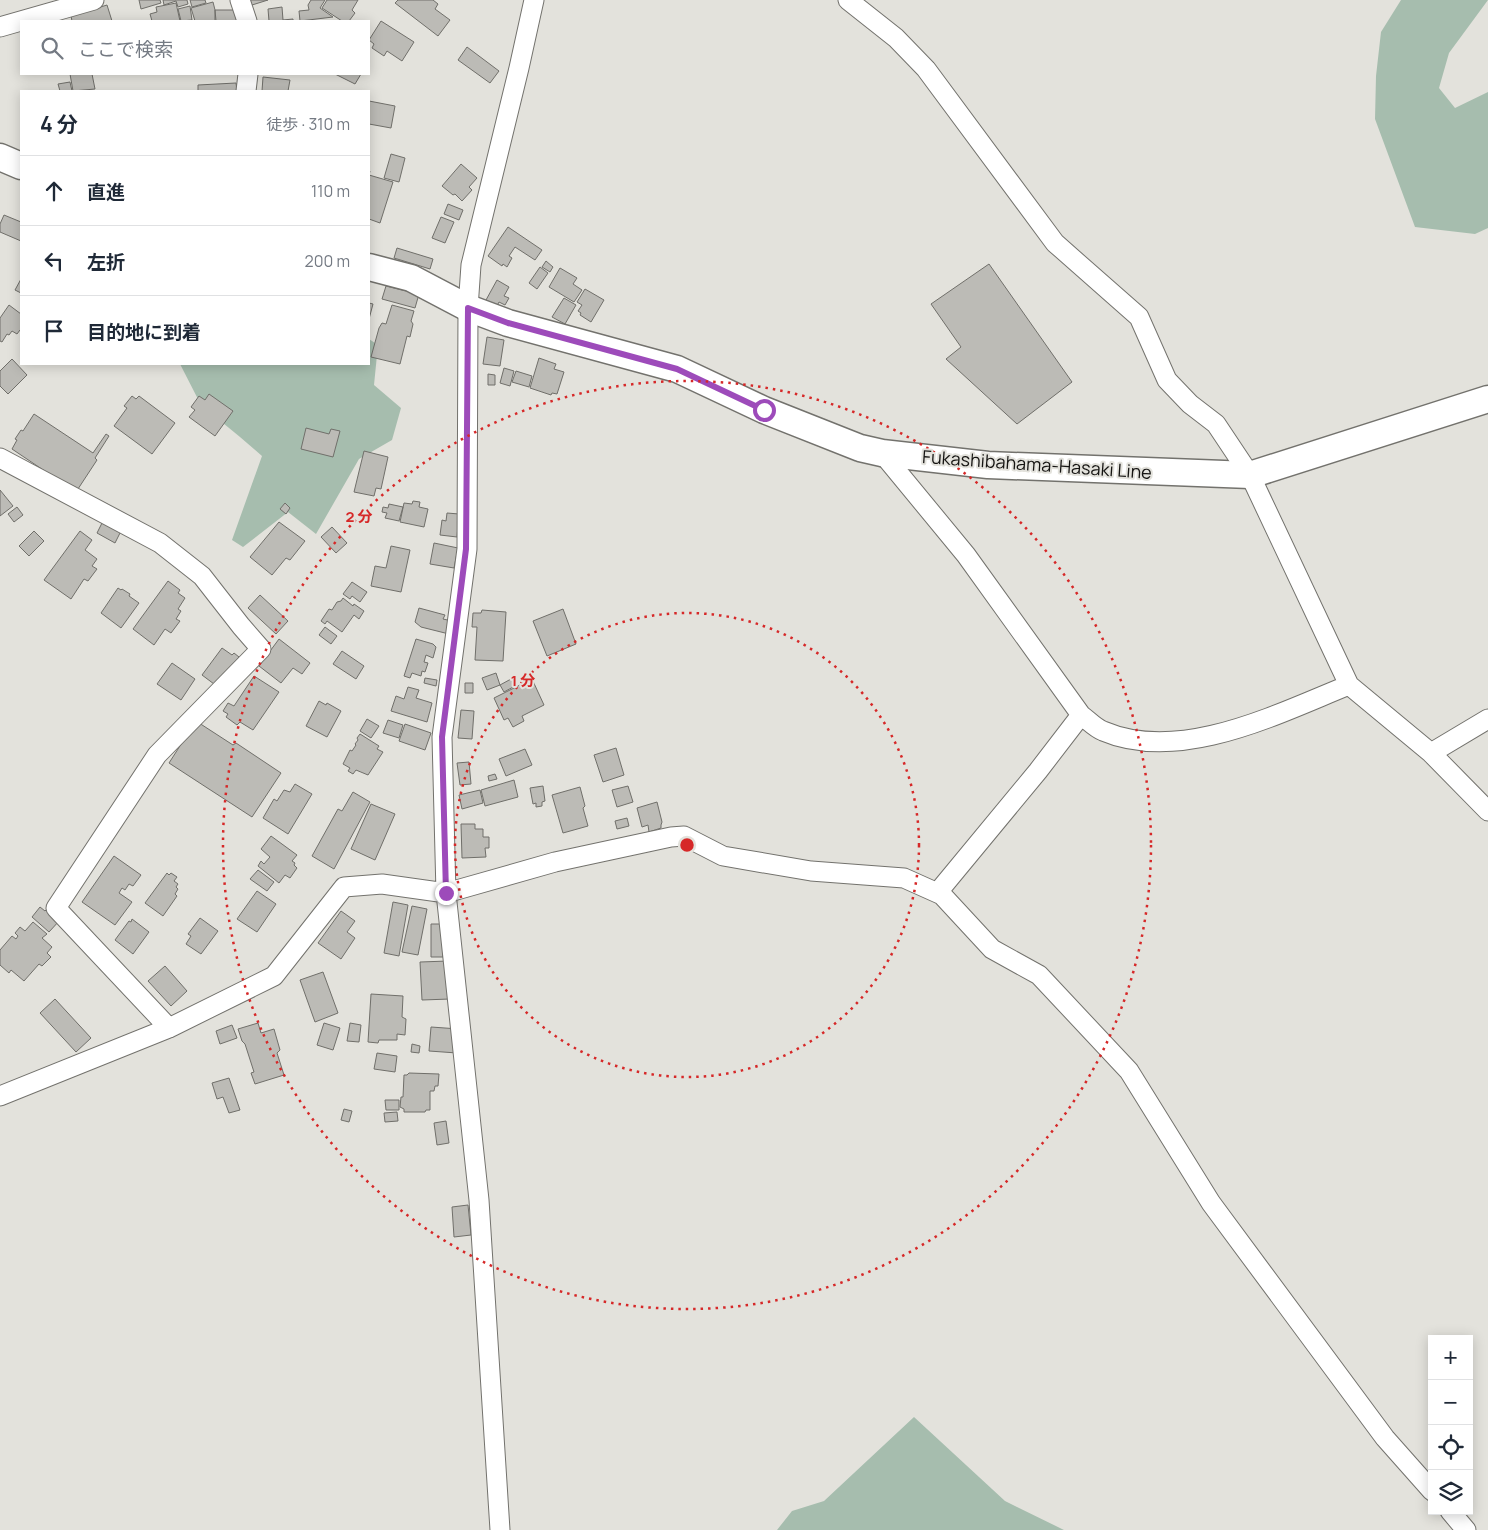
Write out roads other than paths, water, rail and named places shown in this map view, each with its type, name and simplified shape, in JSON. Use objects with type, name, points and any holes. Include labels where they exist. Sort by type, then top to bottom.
[{"type":"main road","points":[[0,157],[20,166]]},
{"type":"main road","name":"Fukashibahama-Hasaki Line","points":[[370,267],[411,278],[468,308],[508,323],[677,369],[764,410],[860,448],[882,453],[988,465],[1250,476],[1488,399]]},
{"type":"street","points":[[24,20],[94,0]]},
{"type":"street","points":[[240,0],[247,20]]},
{"type":"street","points":[[500,1530],[479,1200],[446,893],[442,737],[466,549],[468,308],[471,265],[534,0]]},
{"type":"street","points":[[848,0],[896,38],[926,69],[1055,244],[1139,317],[1167,380],[1190,404],[1216,424],[1250,476],[1349,685],[1431,753],[1488,810]]},
{"type":"street","points":[[0,27],[20,21]]},
{"type":"street","points":[[246,90],[248,75]]},
{"type":"street","points":[[882,453],[966,555],[1081,715],[1101,730],[1126,738],[1157,742],[1189,740],[1224,733],[1278,714],[1349,685]]},
{"type":"street","points":[[0,458],[160,543],[202,576],[241,626],[261,648],[157,755],[56,908],[169,1028]]},
{"type":"street","points":[[938,892],[1038,771],[1081,715]]},
{"type":"street","points":[[1431,753],[1488,720]]},
{"type":"street","points":[[0,1096],[169,1028],[274,976],[344,887],[382,884],[446,893],[555,862],[671,837],[684,836],[723,856],[811,872],[904,878],[938,892],[992,948],[1039,975],[1129,1071],[1211,1203],[1385,1438],[1428,1486]]},
{"type":"street","points":[[1453,1515],[1466,1530]]}]
